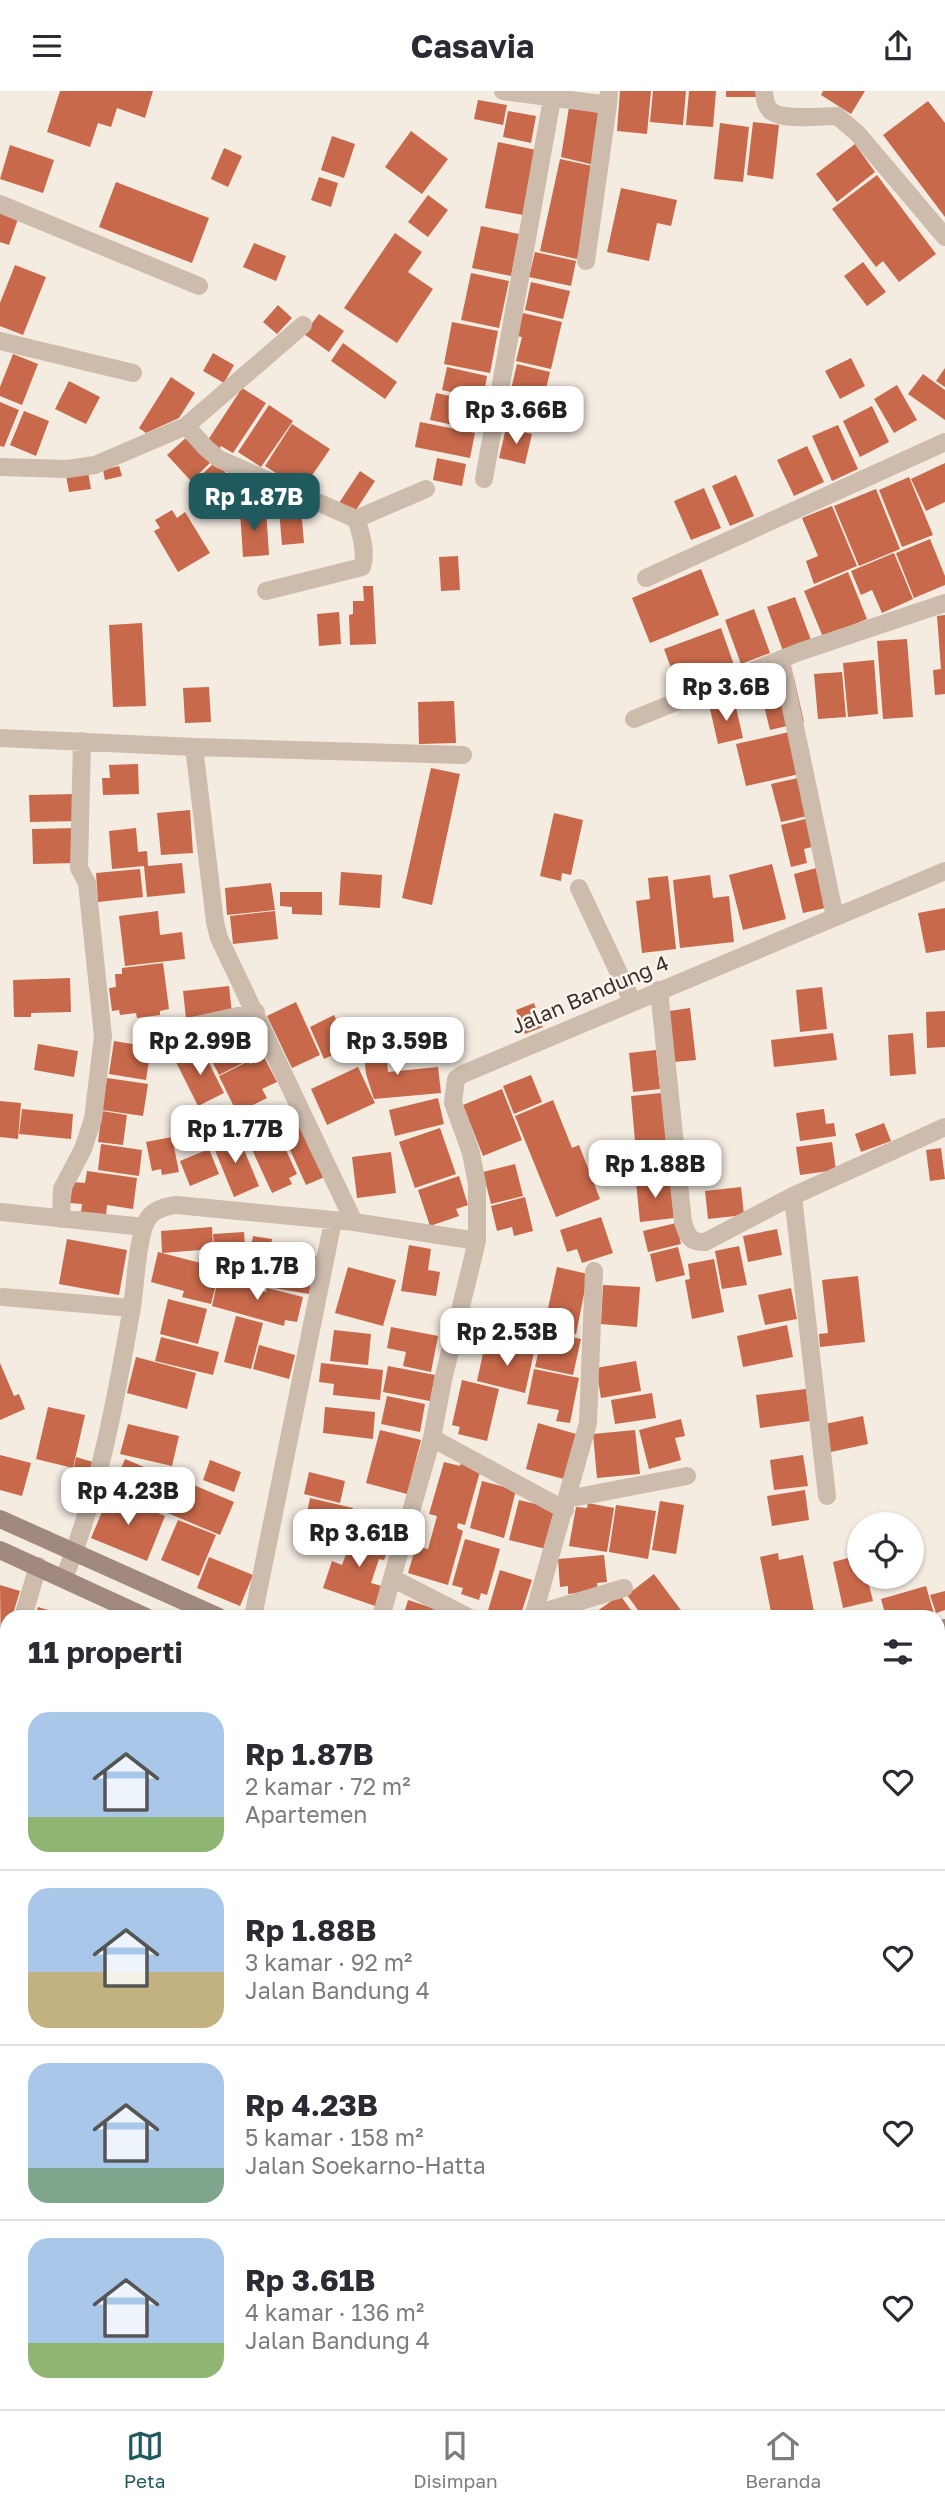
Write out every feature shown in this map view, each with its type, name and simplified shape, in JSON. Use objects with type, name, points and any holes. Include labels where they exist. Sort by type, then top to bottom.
[{"type":"main road","points":[[0,1519],[203,1610]]},
{"type":"main road","points":[[0,1550],[131,1610]]},
{"type":"street","points":[[503,91],[552,99],[603,100],[586,261]]},
{"type":"street","points":[[764,91],[765,102],[772,112],[784,116],[837,116],[857,132],[945,237]]},
{"type":"street","points":[[484,479],[552,99]]},
{"type":"street","points":[[0,204],[199,286]]},
{"type":"street","points":[[0,467],[88,467],[186,426],[303,325]]},
{"type":"street","points":[[0,341],[133,373]]},
{"type":"street","points":[[186,426],[205,448],[219,459],[358,526]]},
{"type":"street","points":[[646,578],[945,442]]},
{"type":"street","points":[[358,526],[426,489]]},
{"type":"street","points":[[267,591],[362,566],[364,553],[358,526]]},
{"type":"street","points":[[634,719],[781,660],[945,603]]},
{"type":"street","points":[[781,660],[835,917]]},
{"type":"street","points":[[0,738],[463,755]]},
{"type":"street","points":[[61,1219],[62,1189],[83,1150],[93,1119],[103,1036],[83,876],[92,741]]},
{"type":"street","points":[[194,747],[215,922],[226,954],[354,1222]]},
{"type":"street","name":"Jalan Bandung 4","points":[[383,1610],[432,1438],[443,1380],[477,1241],[477,1184],[471,1153],[453,1103],[456,1079],[632,1001],[945,871]]},
{"type":"street","points":[[579,888],[632,1001]]},
{"type":"street","points":[[659,990],[683,1222],[687,1235],[698,1242],[705,1242],[793,1196],[945,1127]]},
{"type":"street","points":[[183,1028],[256,1012]]},
{"type":"street","points":[[793,1196],[827,1496]]},
{"type":"street","points":[[64,1578],[101,1465],[132,1308],[144,1227],[150,1215],[158,1209],[177,1205],[354,1222],[477,1241]]},
{"type":"street","points":[[0,1212],[144,1227]]},
{"type":"street","points":[[254,1610],[333,1221]]},
{"type":"street","points":[[535,1610],[588,1423],[594,1271]]},
{"type":"street","points":[[3,1297],[132,1308]]},
{"type":"street","points":[[432,1438],[566,1504],[687,1476]]},
{"type":"street","points":[[25,1610],[38,1566]]},
{"type":"street","points":[[392,1578],[454,1610]]},
{"type":"street","points":[[552,1610],[624,1588]]},
{"type":"building","points":[[60,91],[153,91],[145,118],[117,108],[111,127],[98,123],[90,147],[47,132]]},
{"type":"building","points":[[620,91],[651,91],[647,134],[617,131]]},
{"type":"building","points":[[653,91],[686,91],[683,125],[650,122]]},
{"type":"building","points":[[689,91],[716,91],[713,127],[686,125]]},
{"type":"building","points":[[726,91],[760,91],[760,97],[726,97]]},
{"type":"building","points":[[823,91],[865,91],[851,114],[821,95]]},
{"type":"building","points":[[478,100],[507,105],[503,125],[474,119]]},
{"type":"building","points":[[928,101],[945,123],[945,217],[883,135]]},
{"type":"building","points":[[569,107],[605,114],[594,165],[561,157]]},
{"type":"building","points":[[508,111],[536,116],[531,143],[503,137]]},
{"type":"building","points":[[753,122],[779,125],[773,179],[747,175]]},
{"type":"building","points":[[720,123],[749,127],[743,182],[714,179]]},
{"type":"building","points":[[411,131],[448,159],[422,194],[385,167]]},
{"type":"building","points":[[332,136],[355,144],[344,178],[321,170]]},
{"type":"building","points":[[498,142],[536,150],[523,215],[485,208]]},
{"type":"building","points":[[855,144],[875,172],[837,202],[816,174]]},
{"type":"building","points":[[10,145],[54,160],[43,193],[0,179]]},
{"type":"building","points":[[224,148],[242,156],[228,187],[211,179]]},
{"type":"building","points":[[560,159],[597,167],[577,259],[540,251]]},
{"type":"building","points":[[877,175],[936,254],[899,282],[883,261],[876,267],[832,209]]},
{"type":"building","points":[[319,177],[338,183],[331,207],[311,200]]},
{"type":"building","points":[[116,182],[209,218],[192,263],[99,227]]},
{"type":"building","points":[[621,188],[677,200],[671,226],[657,223],[649,261],[607,252]]},
{"type":"building","points":[[428,195],[448,210],[428,237],[408,222]]},
{"type":"building","points":[[0,213],[18,219],[9,245],[0,242]]},
{"type":"building","points":[[481,226],[519,234],[511,276],[472,268]]},
{"type":"building","points":[[395,233],[422,252],[408,272],[433,289],[397,343],[344,308]]},
{"type":"building","points":[[254,243],[286,256],[276,281],[243,267]]},
{"type":"building","points":[[535,252],[576,261],[571,286],[529,277]]},
{"type":"building","points":[[863,262],[886,292],[867,306],[844,276]]},
{"type":"building","points":[[15,265],[46,277],[23,335],[0,326],[0,303]]},
{"type":"building","points":[[471,273],[509,281],[499,328],[461,320]]},
{"type":"building","points":[[531,282],[570,291],[563,319],[525,310]]},
{"type":"building","points":[[278,305],[292,318],[277,334],[263,322]]},
{"type":"building","points":[[523,313],[562,322],[551,369],[516,361],[522,337],[517,336]]},
{"type":"building","points":[[319,314],[344,331],[329,352],[304,334]]},
{"type":"building","points":[[452,322],[498,331],[490,373],[444,364]]},
{"type":"building","points":[[343,343],[397,382],[385,399],[331,361]]},
{"type":"building","points":[[213,353],[234,365],[224,383],[203,371]]},
{"type":"building","points":[[13,354],[38,364],[22,405],[0,396],[0,387]]},
{"type":"building","points":[[851,358],[865,386],[840,399],[825,371]]},
{"type":"building","points":[[517,364],[550,372],[536,431],[503,423]]},
{"type":"building","points":[[447,367],[487,376],[483,399],[442,390]]},
{"type":"building","points":[[945,368],[945,387],[936,381]]},
{"type":"building","points":[[923,374],[945,390],[945,420],[908,394]]},
{"type":"building","points":[[171,377],[195,393],[179,418],[146,433],[139,428]]},
{"type":"building","points":[[69,381],[100,397],[86,424],[55,409]]},
{"type":"building","points":[[897,385],[917,420],[894,433],[874,399]]},
{"type":"building","points":[[242,388],[266,403],[233,453],[221,446],[218,451],[206,443]]},
{"type":"building","points":[[436,393],[483,403],[477,430],[430,420]]},
{"type":"building","points":[[0,402],[19,410],[4,447],[0,446]]},
{"type":"building","points":[[269,405],[293,421],[261,467],[238,452]]},
{"type":"building","points":[[872,406],[889,442],[860,457],[843,421]]},
{"type":"building","points":[[24,411],[49,421],[36,456],[10,445]]},
{"type":"building","points":[[420,422],[475,433],[470,458],[415,447]]},
{"type":"building","points":[[292,424],[330,449],[302,490],[265,466]]},
{"type":"building","points":[[838,425],[858,469],[832,481],[812,436]]},
{"type":"building","points":[[506,428],[532,434],[525,464],[499,458]]},
{"type":"building","points":[[189,435],[212,461],[191,481],[167,455]]},
{"type":"building","points":[[807,446],[824,482],[794,496],[777,460]]},
{"type":"building","points":[[437,458],[466,464],[462,486],[433,480]]},
{"type":"building","points":[[215,462],[229,476],[208,496],[195,481]]},
{"type":"building","points":[[945,463],[945,502],[926,511],[911,479]]},
{"type":"building","points":[[119,466],[122,476],[105,480],[103,470]]},
{"type":"building","points":[[360,471],[375,481],[354,513],[339,503]]},
{"type":"building","points":[[88,472],[91,489],[69,492],[66,475]]},
{"type":"building","points":[[736,475],[754,516],[730,526],[712,486]]},
{"type":"building","points":[[909,477],[933,535],[902,547],[879,490]]},
{"type":"building","points":[[704,488],[721,528],[691,540],[674,501]]},
{"type":"building","points":[[876,489],[900,549],[859,566],[834,506]]},
{"type":"building","points":[[832,506],[857,566],[814,584],[806,561],[818,556],[802,518]]},
{"type":"building","points":[[301,508],[304,543],[282,545],[279,510]]},
{"type":"building","points":[[266,509],[269,555],[243,557],[240,511]]},
{"type":"building","points":[[172,510],[177,518],[185,512],[210,553],[178,572],[154,531],[160,528],[155,520]]},
{"type":"building","points":[[930,539],[945,576],[945,585],[914,598],[896,553]]},
{"type":"building","points":[[894,553],[913,599],[882,613],[872,590],[861,595],[851,571]]},
{"type":"building","points":[[458,556],[460,590],[441,591],[439,557]]},
{"type":"building","points":[[701,569],[719,615],[650,643],[632,598]]},
{"type":"building","points":[[848,572],[867,619],[823,637],[804,591]]},
{"type":"building","points":[[363,586],[373,586],[376,644],[350,645],[349,615],[353,614],[353,601],[364,601]]},
{"type":"building","points":[[795,597],[811,640],[783,651],[767,607]]},
{"type":"building","points":[[754,609],[770,653],[741,664],[725,620]]},
{"type":"building","points":[[339,612],[341,644],[319,646],[317,614]]},
{"type":"building","points":[[945,615],[945,694],[935,695],[933,670],[941,669],[937,616]]},
{"type":"building","points":[[142,623],[146,706],[113,707],[109,625]]},
{"type":"building","points":[[721,628],[734,665],[682,684],[679,674],[674,676],[664,649]]},
{"type":"building","points":[[907,639],[913,717],[883,719],[877,641]]},
{"type":"building","points":[[874,660],[878,714],[848,717],[843,663]]},
{"type":"building","points":[[842,672],[846,717],[818,719],[814,674]]},
{"type":"building","points":[[794,678],[804,722],[770,730],[759,686]]},
{"type":"building","points":[[209,687],[211,722],[185,723],[183,688]]},
{"type":"building","points":[[454,701],[456,743],[419,744],[418,702]]},
{"type":"building","points":[[735,703],[743,738],[718,744],[710,709]]},
{"type":"building","points":[[798,730],[808,772],[746,786],[736,744]]},
{"type":"building","points":[[138,764],[139,794],[103,795],[102,778],[110,778],[109,765]]},
{"type":"building","points":[[431,768],[460,774],[432,905],[402,898]]},
{"type":"building","points":[[807,776],[816,814],[781,822],[771,784]]},
{"type":"building","points":[[76,794],[77,821],[30,822],[29,795]]},
{"type":"building","points":[[190,810],[193,853],[161,855],[157,813]]},
{"type":"building","points":[[554,813],[583,820],[571,875],[562,873],[561,881],[540,876]]},
{"type":"building","points":[[817,816],[824,844],[804,849],[807,863],[791,867],[781,825]]},
{"type":"building","points":[[76,828],[77,863],[33,864],[32,829]]},
{"type":"building","points":[[136,828],[138,852],[147,851],[148,866],[182,863],[185,893],[147,897],[144,866],[112,869],[109,831]]},
{"type":"building","points":[[772,864],[786,919],[743,930],[729,875]]},
{"type":"building","points":[[824,866],[834,906],[803,913],[794,874]]},
{"type":"building","points":[[140,869],[143,897],[98,902],[96,873]]},
{"type":"building","points":[[341,872],[382,875],[380,908],[339,905]]},
{"type":"building","points":[[710,875],[713,898],[729,896],[734,942],[680,948],[673,880]]},
{"type":"building","points":[[668,876],[676,949],[642,953],[636,901],[650,899],[648,878]]},
{"type":"building","points":[[271,883],[275,910],[227,915],[225,888]]},
{"type":"building","points":[[280,892],[322,892],[322,915],[292,914],[292,907],[280,906]]},
{"type":"building","points":[[945,908],[945,950],[926,953],[918,913]]},
{"type":"building","points":[[158,911],[160,935],[182,932],[185,959],[125,966],[119,916]]},
{"type":"building","points":[[275,911],[278,939],[233,944],[230,916]]},
{"type":"building","points":[[163,963],[169,1009],[160,1011],[160,1015],[137,1018],[136,1013],[120,1015],[119,1010],[112,1011],[109,988],[116,987],[115,974],[122,974],[122,968]]},
{"type":"building","points":[[70,978],[71,1012],[31,1013],[31,1017],[14,1017],[13,980]]},
{"type":"building","points":[[229,986],[232,1013],[186,1018],[183,991]]},
{"type":"building","points":[[822,987],[827,1029],[800,1032],[796,990]]},
{"type":"building","points":[[296,1002],[320,1055],[292,1068],[267,1016]]},
{"type":"building","points":[[534,1003],[543,1027],[525,1034],[516,1010]]},
{"type":"building","points":[[690,1008],[696,1060],[674,1062],[669,1011]]},
{"type":"building","points":[[945,1011],[945,1047],[927,1048],[926,1012]]},
{"type":"building","points":[[334,1015],[353,1055],[345,1059],[341,1051],[324,1059],[310,1027]]},
{"type":"building","points":[[249,1027],[262,1053],[219,1075],[206,1049]]},
{"type":"building","points":[[833,1033],[837,1060],[774,1067],[771,1040]]},
{"type":"building","points":[[913,1033],[916,1074],[890,1076],[888,1035]]},
{"type":"building","points":[[114,1041],[151,1047],[146,1080],[109,1074]]},
{"type":"building","points":[[385,1043],[388,1072],[438,1067],[441,1093],[374,1099],[366,1074],[363,1045]]},
{"type":"building","points":[[38,1044],[78,1051],[74,1077],[34,1070]]},
{"type":"building","points":[[201,1047],[224,1093],[198,1106],[175,1060]]},
{"type":"building","points":[[656,1050],[660,1089],[633,1092],[629,1053]]},
{"type":"building","points":[[264,1057],[277,1082],[262,1089],[267,1098],[237,1113],[219,1076],[249,1061],[250,1064]]},
{"type":"building","points":[[358,1067],[375,1103],[327,1125],[311,1089]]},
{"type":"building","points":[[531,1075],[542,1102],[514,1114],[503,1086]]},
{"type":"building","points":[[107,1078],[148,1084],[143,1116],[102,1110]]},
{"type":"building","points":[[502,1089],[522,1140],[483,1156],[463,1105]]},
{"type":"building","points":[[661,1093],[667,1148],[636,1152],[631,1096]]},
{"type":"building","points":[[438,1098],[444,1124],[395,1136],[389,1110]]},
{"type":"building","points":[[553,1100],[572,1148],[579,1145],[600,1199],[556,1217],[515,1116]]},
{"type":"building","points":[[0,1101],[21,1103],[18,1139],[0,1137]]},
{"type":"building","points":[[22,1109],[73,1114],[71,1139],[19,1134]]},
{"type":"building","points":[[824,1109],[826,1124],[834,1123],[836,1136],[800,1141],[796,1113]]},
{"type":"building","points":[[102,1111],[127,1115],[123,1145],[98,1142]]},
{"type":"building","points":[[297,1111],[327,1176],[306,1185],[277,1121]]},
{"type":"building","points":[[270,1115],[297,1174],[289,1178],[292,1184],[272,1193],[242,1128]]},
{"type":"building","points":[[884,1123],[891,1141],[861,1152],[855,1134]]},
{"type":"building","points":[[440,1128],[456,1174],[415,1188],[399,1142]]},
{"type":"building","points":[[237,1133],[259,1186],[234,1197],[212,1143]]},
{"type":"building","points":[[172,1137],[179,1172],[162,1175],[161,1169],[152,1171],[146,1142]]},
{"type":"building","points":[[832,1142],[836,1170],[800,1175],[796,1147]]},
{"type":"building","points":[[101,1144],[142,1150],[139,1176],[98,1170]]},
{"type":"building","points":[[941,1148],[945,1179],[930,1181],[926,1150]]},
{"type":"building","points":[[209,1149],[219,1174],[190,1186],[180,1161]]},
{"type":"building","points":[[391,1152],[396,1193],[357,1198],[352,1157]]},
{"type":"building","points":[[668,1152],[670,1177],[622,1182],[619,1157]]},
{"type":"building","points":[[515,1164],[523,1196],[491,1204],[483,1172]]},
{"type":"building","points":[[87,1171],[137,1178],[133,1209],[107,1205],[106,1216],[81,1212],[82,1204],[70,1203],[73,1182],[85,1183]]},
{"type":"building","points":[[459,1176],[468,1205],[456,1209],[459,1216],[430,1226],[418,1190]]},
{"type":"building","points":[[670,1179],[674,1218],[640,1222],[636,1182]]},
{"type":"building","points":[[741,1187],[744,1215],[708,1219],[705,1191]]},
{"type":"building","points":[[525,1197],[533,1231],[514,1236],[512,1227],[497,1231],[491,1206]]},
{"type":"building","points":[[601,1217],[613,1253],[582,1263],[577,1249],[567,1252],[560,1230]]},
{"type":"building","points":[[676,1223],[681,1244],[648,1252],[643,1231]]},
{"type":"building","points":[[212,1227],[213,1249],[162,1253],[161,1231]]},
{"type":"building","points":[[777,1229],[782,1255],[748,1262],[743,1236]]},
{"type":"building","points":[[244,1232],[246,1262],[216,1265],[213,1234]]},
{"type":"building","points":[[253,1236],[272,1239],[271,1247],[284,1250],[282,1259],[291,1261],[293,1252],[316,1256],[309,1294],[245,1283]]},
{"type":"building","points":[[67,1239],[127,1250],[119,1295],[59,1284]]},
{"type":"building","points":[[409,1245],[431,1249],[428,1270],[440,1272],[436,1296],[401,1291]]},
{"type":"building","points":[[739,1246],[747,1285],[722,1289],[715,1251]]},
{"type":"building","points":[[678,1247],[685,1275],[656,1282],[650,1254]]},
{"type":"building","points":[[158,1252],[220,1268],[211,1304],[182,1297],[184,1291],[151,1282]]},
{"type":"building","points":[[714,1259],[724,1312],[692,1319],[685,1280],[690,1279],[688,1264]]},
{"type":"building","points":[[348,1267],[396,1280],[383,1326],[335,1313]]},
{"type":"building","points":[[557,1267],[588,1274],[576,1334],[544,1327]]},
{"type":"building","points":[[219,1275],[244,1281],[243,1286],[266,1292],[267,1288],[303,1297],[297,1322],[285,1320],[284,1326],[212,1306]]},
{"type":"building","points":[[858,1276],[865,1342],[820,1347],[819,1334],[828,1333],[822,1280]]},
{"type":"building","points":[[603,1285],[640,1287],[637,1327],[601,1324]]},
{"type":"building","points":[[791,1288],[797,1319],[765,1325],[758,1295]]},
{"type":"building","points":[[168,1299],[207,1309],[198,1344],[160,1334]]},
{"type":"building","points":[[236,1316],[263,1323],[251,1369],[224,1362]]},
{"type":"building","points":[[787,1325],[793,1357],[743,1367],[737,1336]]},
{"type":"building","points":[[391,1327],[438,1336],[431,1372],[403,1366],[406,1352],[387,1348]]},
{"type":"building","points":[[334,1330],[371,1334],[368,1365],[330,1361]]},
{"type":"building","points":[[543,1331],[581,1339],[573,1375],[535,1367]]},
{"type":"building","points":[[161,1337],[219,1352],[213,1375],[155,1361]]},
{"type":"building","points":[[516,1343],[535,1348],[525,1393],[477,1381],[484,1349],[513,1356]]},
{"type":"building","points":[[259,1345],[295,1355],[289,1379],[253,1369]]},
{"type":"building","points":[[136,1357],[196,1373],[187,1409],[127,1393]]},
{"type":"building","points":[[636,1361],[641,1391],[601,1398],[596,1368]]},
{"type":"building","points":[[0,1363],[14,1396],[19,1394],[25,1409],[0,1420]]},
{"type":"building","points":[[321,1363],[383,1370],[380,1400],[333,1395],[334,1384],[319,1382]]},
{"type":"building","points":[[388,1366],[435,1375],[430,1401],[383,1392]]},
{"type":"building","points":[[534,1369],[579,1378],[570,1423],[556,1421],[559,1410],[527,1404]]},
{"type":"building","points":[[462,1380],[499,1389],[487,1441],[458,1434],[460,1427],[452,1425]]},
{"type":"building","points":[[806,1389],[810,1421],[760,1428],[756,1395]]},
{"type":"building","points":[[652,1393],[656,1418],[615,1424],[611,1400]]},
{"type":"building","points":[[387,1396],[425,1404],[420,1432],[381,1424]]},
{"type":"building","points":[[48,1407],[85,1415],[73,1468],[36,1459]]},
{"type":"building","points":[[325,1407],[375,1412],[373,1439],[323,1433]]},
{"type":"building","points":[[863,1416],[868,1444],[831,1452],[825,1424]]},
{"type":"building","points":[[681,1419],[685,1436],[675,1438],[681,1460],[649,1469],[639,1430]]},
{"type":"building","points":[[538,1423],[576,1434],[564,1479],[526,1469]]},
{"type":"building","points":[[128,1424],[179,1436],[172,1466],[120,1454]]},
{"type":"building","points":[[380,1430],[421,1440],[407,1494],[366,1483]]},
{"type":"building","points":[[635,1430],[640,1474],[597,1478],[593,1434]]},
{"type":"building","points":[[0,1455],[31,1463],[22,1496],[0,1490]]},
{"type":"building","points":[[803,1455],[808,1486],[774,1490],[770,1460]]},
{"type":"building","points":[[76,1457],[93,1462],[84,1504],[67,1500]]},
{"type":"building","points":[[125,1459],[161,1474],[148,1505],[112,1490]]},
{"type":"building","points":[[210,1460],[241,1472],[234,1492],[203,1480]]},
{"type":"building","points":[[444,1462],[481,1468],[465,1525],[458,1523],[457,1528],[463,1531],[448,1585],[408,1573],[416,1546],[428,1549],[437,1516],[429,1514]]},
{"type":"building","points":[[309,1472],[345,1481],[340,1503],[304,1494]]},
{"type":"building","points":[[165,1473],[234,1502],[220,1535],[151,1506]]},
{"type":"building","points":[[482,1481],[516,1490],[504,1538],[470,1528]]},
{"type":"building","points":[[805,1490],[809,1520],[772,1526],[767,1496]]},
{"type":"building","points":[[110,1493],[165,1516],[147,1561],[91,1538]]},
{"type":"building","points":[[310,1498],[353,1508],[348,1527],[340,1525],[339,1533],[319,1528],[321,1520],[306,1517]]},
{"type":"building","points":[[519,1500],[556,1509],[546,1549],[509,1540]]},
{"type":"building","points":[[660,1501],[684,1505],[676,1554],[652,1550]]},
{"type":"building","points":[[588,1503],[614,1508],[607,1552],[569,1546],[576,1507],[587,1508]]},
{"type":"building","points":[[616,1505],[656,1511],[648,1559],[609,1552]]},
{"type":"building","points":[[178,1520],[216,1535],[199,1576],[161,1560]]},
{"type":"building","points":[[355,1528],[391,1540],[384,1560],[379,1559],[371,1583],[385,1587],[378,1607],[323,1588],[332,1561],[342,1565],[348,1549],[366,1555],[348,1548]]},
{"type":"building","points":[[465,1539],[500,1549],[487,1595],[481,1593],[479,1600],[461,1594],[463,1588],[452,1585]]},
{"type":"building","points":[[778,1553],[779,1560],[803,1555],[814,1610],[771,1610],[760,1557]]},
{"type":"building","points":[[604,1555],[607,1582],[597,1583],[598,1591],[568,1594],[568,1586],[560,1587],[558,1559]]},
{"type":"building","points":[[209,1557],[253,1575],[240,1606],[197,1588]]},
{"type":"building","points":[[847,1558],[847,1589],[870,1589],[873,1601],[843,1608],[833,1562]]},
{"type":"building","points":[[500,1570],[532,1580],[522,1610],[488,1610]]},
{"type":"building","points":[[654,1574],[681,1610],[638,1610],[627,1595]]},
{"type":"building","points":[[0,1585],[20,1591],[14,1610],[0,1610]]},
{"type":"building","points":[[926,1586],[933,1610],[884,1610],[881,1599],[924,1589]]},
{"type":"building","points":[[945,1591],[945,1610],[935,1610],[930,1595]]},
{"type":"building","points":[[620,1595],[631,1610],[599,1610]]},
{"type":"building","points":[[408,1600],[439,1610],[405,1610]]}]
